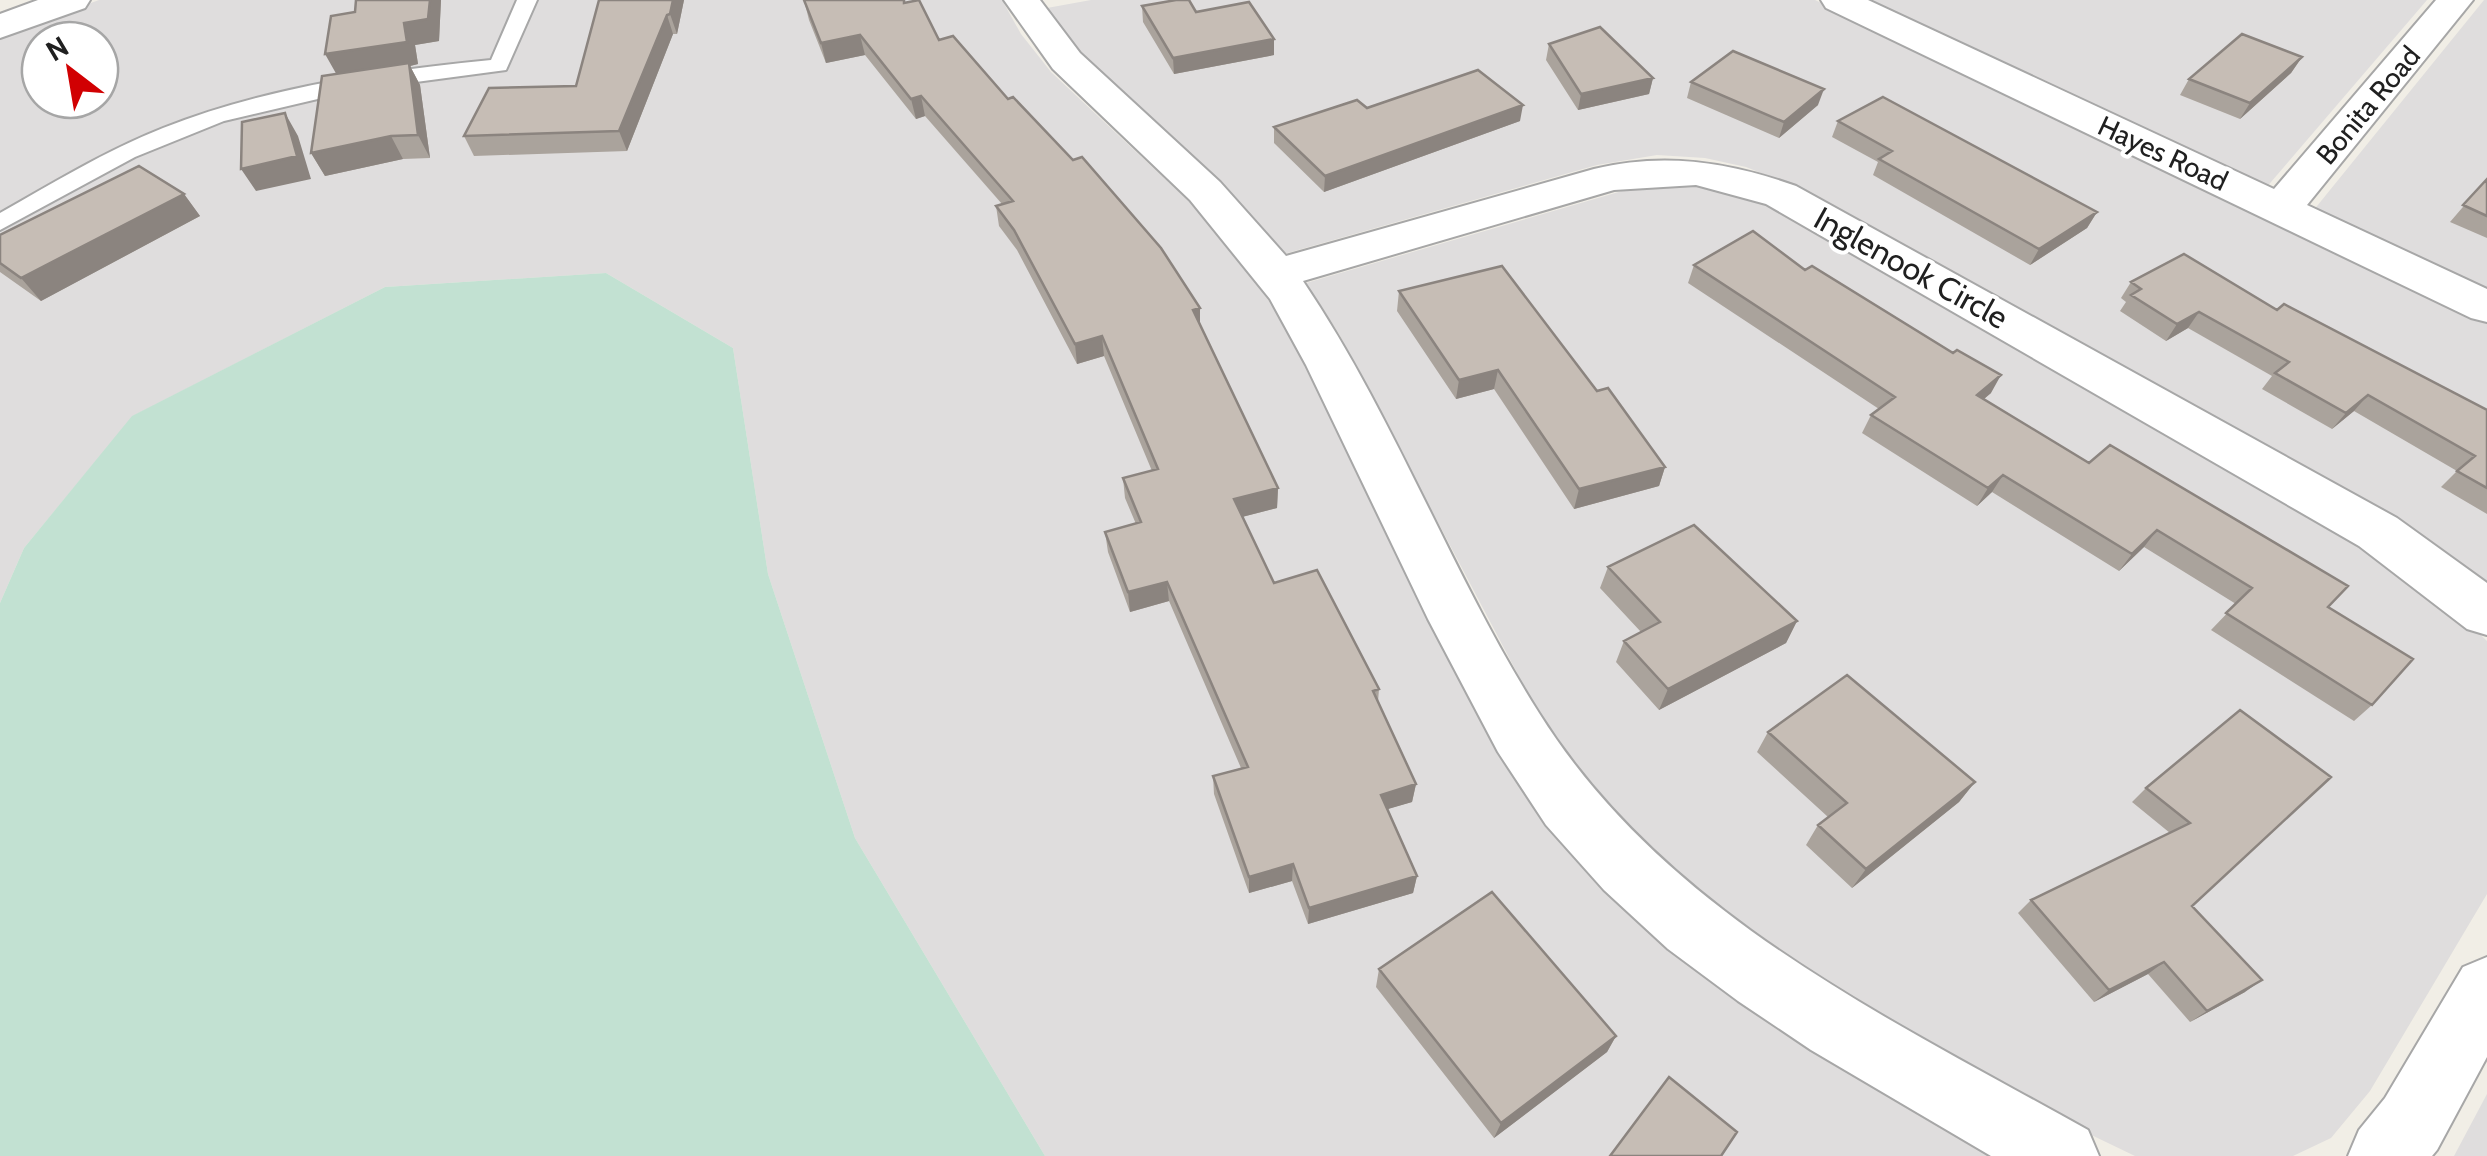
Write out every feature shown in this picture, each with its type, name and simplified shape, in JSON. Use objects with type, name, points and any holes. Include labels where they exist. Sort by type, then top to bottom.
[{"type":"street","points":[[0,26],[72,0]]},
{"type":"street","name":"Hayes Road","points":[[1838,0],[2487,307]]},
{"type":"street","name":"Bonita Road","points":[[2281,209],[2455,0]]},
{"type":"street","points":[[1026,1],[1068,66],[1215,202],[1275,274],[1316,338],[1520,736],[1592,834],[1674,913],[1781,993],[2062,1156]]},
{"type":"street","name":"Inglenook Circle","points":[[1275,274],[1609,178],[1660,168],[1738,178],[1781,195],[2378,532],[2487,613]]},
{"type":"street","points":[[2385,1156],[2411,1124],[2487,990]]},
{"type":"lane","points":[[0,223],[127,152],[210,119],[301,93],[394,75],[500,66],[528,0]]},
{"type":"shaded area","points":[[99,0],[1002,0],[1021,34],[1051,72],[1196,208],[1255,279],[1294,342],[1491,742],[1566,847],[1998,1156],[1045,1156],[855,838],[768,574],[733,348],[606,273],[385,287],[133,416],[24,548],[0,603],[0,37],[20,30],[20,120],[120,120],[120,20],[45,20]]},
{"type":"shaded area","points":[[1091,0],[1815,0],[2487,322],[2487,587],[1794,186],[1746,167],[1705,158],[1657,155],[1597,165],[1284,254],[1233,195],[1084,61],[1047,8]]},
{"type":"shaded area","points":[[1862,0],[2427,0],[2265,189]]},
{"type":"shaded area","points":[[2487,0],[2487,293],[2313,211]]},
{"type":"shaded area","points":[[1669,182],[1707,185],[1772,205],[2364,543],[2450,605],[2487,641],[2487,894],[2370,1091],[2331,1138],[2293,1156],[2135,1156],[2081,1130],[1793,966],[1692,891],[1616,819],[1546,728],[1339,334],[1306,283],[1622,191]]},
{"type":"shaded area","points":[[2487,1094],[2487,1156],[2454,1156]]},
{"type":"green space","points":[[606,273],[733,348],[768,574],[855,838],[1045,1156],[0,1156],[0,603],[24,548],[132,416],[385,287]]},
{"type":"building","points":[[356,0],[430,0],[428,19],[404,23],[407,42],[325,54],[331,16],[355,12]]},
{"type":"building","points":[[599,0],[673,0],[619,131],[464,136],[489,88],[576,86]]},
{"type":"building","points":[[804,0],[919,0],[939,40],[953,36],[1008,99],[1013,97],[1073,160],[1082,157],[1161,248],[1200,308],[1193,310],[1278,488],[1234,499],[1274,583],[1317,570],[1379,689],[1373,691],[1416,784],[1381,795],[1417,876],[1309,908],[1293,864],[1249,877],[1213,776],[1248,767],[1167,582],[1128,592],[1105,532],[1141,522],[1123,478],[1158,469],[1102,336],[1075,344],[1014,230],[996,206],[1013,201],[921,96],[911,99],[860,35],[821,43]]},
{"type":"building","points":[[1189,0],[1196,12],[1249,2],[1274,39],[1173,58],[1142,6]]},
{"type":"building","points":[[1600,27],[1653,78],[1581,94],[1549,44]]},
{"type":"building","points":[[2242,34],[2302,57],[2250,103],[2189,79]]},
{"type":"building","points":[[1733,51],[1824,89],[1784,122],[1691,82]]},
{"type":"building","points":[[409,63],[418,135],[391,136],[311,153],[322,76]]},
{"type":"building","points":[[1478,70],[1523,105],[1325,176],[1274,127],[1357,100],[1367,108]]},
{"type":"building","points":[[1883,97],[2097,212],[2039,249],[1879,159],[1892,151],[1838,121]]},
{"type":"building","points":[[285,113],[297,156],[241,169],[242,122]]},
{"type":"building","points":[[139,166],[184,194],[21,278],[0,263],[0,235]]},
{"type":"building","points":[[2487,179],[2487,216],[2463,205]]},
{"type":"building","points":[[1753,231],[1805,270],[1812,266],[1953,353],[1957,350],[2001,375],[1977,395],[2089,463],[2110,445],[2348,586],[2328,607],[2413,659],[2372,705],[2226,613],[2252,588],[2157,530],[2132,554],[2003,475],[1988,488],[1871,415],[1895,397],[1694,265]]},
{"type":"building","points":[[2184,254],[2277,310],[2284,304],[2487,410],[2487,488],[2457,471],[2475,456],[2368,395],[2346,413],[2275,373],[2289,362],[2199,312],[2177,324],[2131,295],[2141,289],[2131,282]]},
{"type":"building","points":[[1502,266],[1597,391],[1608,388],[1665,467],[1579,489],[1498,370],[1459,380],[1399,291]]},
{"type":"building","points":[[1694,525],[1797,621],[1668,689],[1624,641],[1660,622],[1608,567]]},
{"type":"building","points":[[1847,675],[1975,782],[1866,869],[1818,825],[1847,803],[1768,732]]},
{"type":"building","points":[[2240,710],[2331,777],[2192,906],[2262,980],[2207,1011],[2164,962],[2109,990],[2031,900],[2190,823],[2146,788]]},
{"type":"building","points":[[1492,892],[1616,1036],[1501,1123],[1379,969]]},
{"type":"building","points":[[1669,1077],[1737,1132],[1721,1156],[1610,1156]]}]
